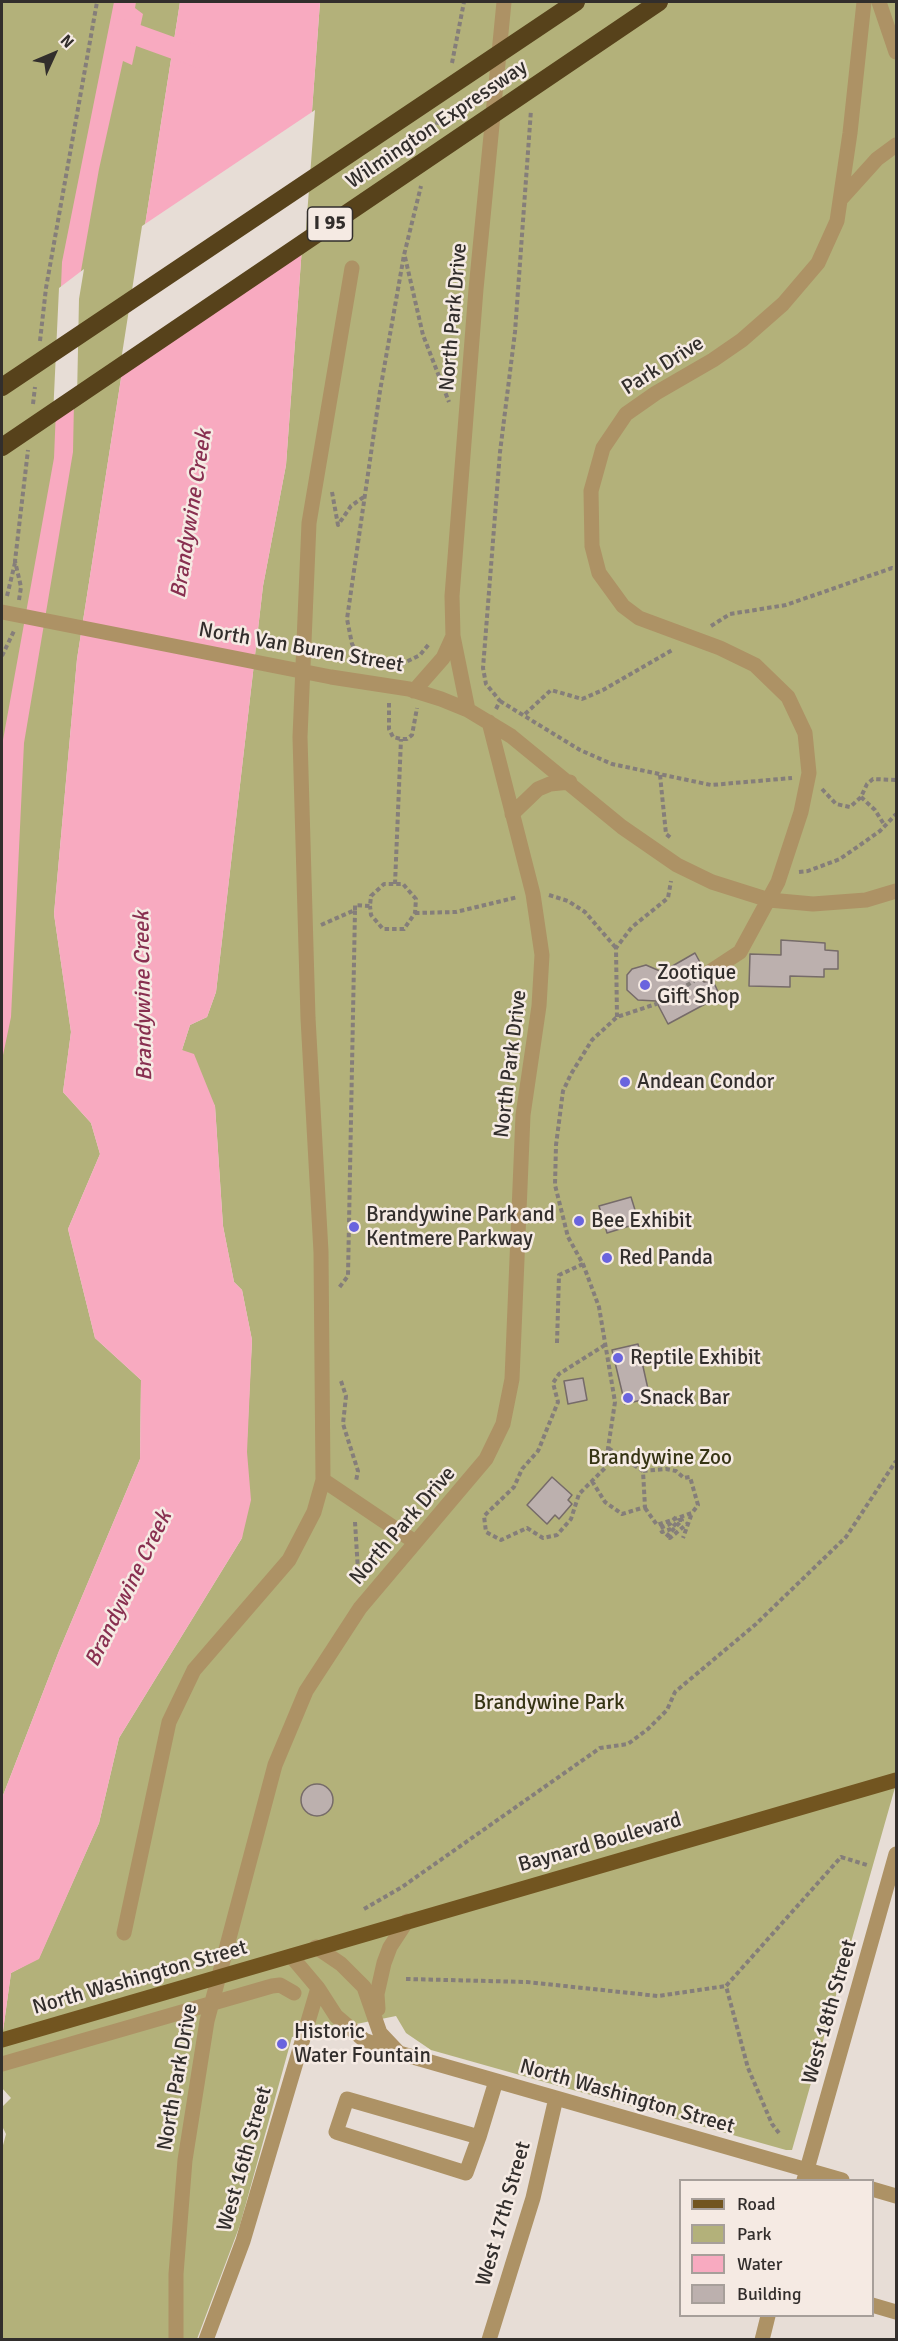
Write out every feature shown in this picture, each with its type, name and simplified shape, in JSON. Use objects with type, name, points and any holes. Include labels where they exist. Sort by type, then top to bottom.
[{"type":"highway","name":"Wilmington Expressway","points":[[2,387],[576,2]]},
{"type":"highway","name":"Wilmington Expressway","points":[[2,447],[658,2]]},
{"type":"main road","name":"Baynard Boulevard","points":[[316,1947],[897,1780]]},
{"type":"main road","name":"North Washington Street","points":[[2,2040],[316,1947]]},
{"type":"street","name":"North Park Drive","points":[[468,710],[453,636],[452,596],[476,289],[504,2]]},
{"type":"street","name":"Park Drive","points":[[708,973],[740,952],[784,868],[807,782],[809,753],[805,733],[788,697],[755,665],[720,648],[639,618],[623,606],[599,573],[592,546],[589,517],[591,491],[603,448],[626,414],[742,340],[795,291],[818,263],[837,221],[864,2]]},
{"type":"street","points":[[879,2],[897,52]]},
{"type":"street","points":[[840,200],[877,159],[897,145]]},
{"type":"street","points":[[124,1933],[169,1722],[194,1670],[289,1560],[314,1512],[323,1480],[321,1252],[306,929],[300,736],[309,523],[352,268]]},
{"type":"street","name":"North Van Buren Street","points":[[7,609],[330,677],[414,691],[468,710],[537,755],[622,827],[677,865],[712,882],[769,900],[813,904],[842,904],[897,891]]},
{"type":"street","name":"North Park Drive","points":[[414,691],[438,665],[453,636]]},
{"type":"street","name":"North Park Drive","points":[[176,2340],[176,2274],[185,2160],[207,2021],[275,1765],[306,1691],[360,1608],[469,1482],[496,1444],[512,1379],[523,1115],[542,982],[539,930],[489,722]]},
{"type":"street","points":[[512,814],[538,789],[550,784],[570,782]]},
{"type":"street","points":[[323,1480],[353,1498],[415,1542]]},
{"type":"street","name":"West 18th Street","points":[[806,2175],[896,1859]]},
{"type":"street","points":[[380,2033],[377,1994],[380,1978],[390,1947],[407,1921]]},
{"type":"street","points":[[316,1947],[332,1956],[364,1987],[380,2033],[399,2053]]},
{"type":"street","name":"North Washington Street","points":[[291,1956],[318,1988],[336,2016],[364,2040],[399,2053],[556,2098],[806,2175],[830,2179]]},
{"type":"street","name":"West 16th Street","points":[[206,2340],[243,2241],[318,1988]]},
{"type":"street","points":[[2,2064],[287,1989]]},
{"type":"street","points":[[479,2137],[347,2099],[336,2132],[466,2173],[479,2137],[496,2081]]},
{"type":"street","name":"West 17th Street","points":[[489,2340],[533,2198],[556,2098]]},
{"type":"street","points":[[874,2189],[897,2196]]},
{"type":"street","points":[[874,2305],[897,2312]]},
{"type":"street","points":[[762,2340],[768,2317]]},
{"type":"path","points":[[40,345],[46,288],[97,2]]},
{"type":"path","points":[[452,64],[464,2]]},
{"type":"path","points":[[531,108],[515,332],[500,452],[483,668],[486,684],[500,701],[525,714],[580,750],[612,764],[711,785],[792,778],[817,782],[836,804],[850,807],[861,797],[867,784],[873,779],[897,780]]},
{"type":"path","points":[[432,143],[441,109]]},
{"type":"path","points":[[359,668],[369,669],[351,644],[347,619],[380,391],[404,255],[424,177]]},
{"type":"path","points":[[404,255],[423,335],[450,405]]},
{"type":"path","points":[[32,413],[36,379]]},
{"type":"path","points":[[7,609],[29,448]]},
{"type":"path","points":[[317,478],[331,485],[338,525],[351,506],[366,496]]},
{"type":"path","points":[[7,609],[21,587],[15,561]]},
{"type":"path","points":[[525,714],[550,690],[582,699],[603,690],[692,639],[730,614],[786,606],[892,568],[897,570]]},
{"type":"path","points":[[2,653],[13,634],[15,625]]},
{"type":"path","points":[[385,669],[400,666],[420,655],[432,637]]},
{"type":"path","points":[[489,722],[500,701]]},
{"type":"path","points":[[398,704],[389,702],[388,729],[393,737],[401,739],[407,739],[412,735],[414,727],[417,707],[408,705]]},
{"type":"path","points":[[395,884],[401,739]]},
{"type":"path","points":[[861,797],[875,810],[885,826]]},
{"type":"path","points":[[784,868],[808,871],[840,859],[885,826],[897,814]]},
{"type":"path","points":[[384,884],[403,884],[416,899],[415,914],[404,929],[383,928],[371,915],[370,906],[371,897],[384,884]]},
{"type":"path","points":[[336,1291],[348,1276],[355,1007],[355,905],[370,906]]},
{"type":"path","points":[[306,929],[355,910]]},
{"type":"path","points":[[616,948],[617,1017]]},
{"type":"path","points":[[605,1345],[559,1374],[553,1383],[558,1402],[538,1451],[522,1469],[514,1487],[484,1516],[486,1532],[501,1540],[527,1528],[543,1538],[557,1535],[571,1519],[579,1494],[605,1468],[615,1402],[599,1307],[583,1264],[568,1237],[555,1185],[556,1145],[564,1091],[571,1074],[592,1040],[617,1017],[656,1004],[708,973]]},
{"type":"path","points":[[557,1343],[559,1275],[583,1264]]},
{"type":"path","points":[[340,1378],[346,1396],[343,1424],[358,1471],[353,1498],[358,1571]]},
{"type":"path","points":[[608,1448],[643,1471],[666,1469],[684,1478],[690,1477],[698,1504],[692,1513],[683,1538]]},
{"type":"path","points":[[364,1909],[402,1887],[600,1748],[628,1744],[648,1730],[668,1710],[675,1692],[756,1624],[846,1537],[897,1461]]},
{"type":"path","points":[[643,1471],[645,1507],[657,1525],[692,1513]]},
{"type":"path","points":[[592,1481],[605,1502],[622,1514],[645,1507]]},
{"type":"path","points":[[676,1517],[670,1524],[660,1528],[662,1532],[671,1529],[679,1520],[682,1520],[666,1537],[670,1538],[688,1523]]},
{"type":"path","points":[[406,1979],[527,1982],[658,1996],[726,1986],[841,1857],[867,1865]]},
{"type":"path","points":[[726,1986],[748,2068],[772,2124],[779,2133]]},
{"type":"green space","points":[[2,2],[180,2],[77,659],[54,914],[71,1032],[63,1092],[91,1123],[100,1154],[68,1229],[95,1338],[141,1380],[140,1459],[59,1651],[2,1798]]},
{"type":"green space","name":"Brandywine Park","points":[[320,2],[896,2],[896,1784],[792,2150],[431,2050],[406,2033],[396,2016],[292,2037],[240,2225],[197,2339],[2,2339],[2,2149],[6,2134],[2,2126],[2,2107],[11,2098],[2,2088],[2,2038],[11,1973],[39,1958],[99,1823],[119,1738],[242,1538],[252,1340],[242,1290],[234,1282],[223,1226],[215,1106],[182,1050],[190,1025],[207,1017],[216,992],[263,586],[286,465]]},
{"type":"water","points":[[114,2],[136,2],[135,8],[143,14],[132,65],[123,61],[99,169],[76,299],[73,452],[24,743],[11,1017],[2,1060],[3,740],[54,458],[62,262]]},
{"type":"water","name":"Brandywine Creek","points":[[180,2],[320,2],[286,465],[263,586],[216,992],[207,1017],[190,1025],[182,1050],[194,1054],[215,1106],[223,1226],[234,1282],[242,1290],[252,1340],[247,1452],[251,1500],[242,1538],[119,1738],[99,1823],[39,1959],[11,1973],[2,2038],[2,1798],[59,1651],[140,1459],[141,1380],[95,1338],[68,1229],[100,1154],[91,1123],[63,1092],[71,1032],[54,914],[77,659]]},
{"type":"pier","points":[[315,110],[305,242],[120,367],[142,226]]},
{"type":"pier","points":[[84,269],[79,299],[77,398],[53,416],[59,288]]},
{"type":"building","points":[[781,940],[825,943],[825,950],[838,951],[838,969],[824,969],[824,977],[790,976],[790,987],[749,986],[750,954],[781,955]]},
{"type":"building","points":[[695,953],[702,966],[698,973],[700,978],[704,982],[713,981],[720,996],[668,1024],[656,1001],[638,1000],[627,990],[627,975],[632,969],[646,965],[662,972]]},
{"type":"building","points":[[631,1197],[639,1223],[607,1233],[599,1206]]},
{"type":"building","points":[[638,1344],[650,1398],[625,1404],[612,1350]]},
{"type":"building","points":[[583,1378],[587,1400],[568,1404],[564,1381]]},
{"type":"building","points":[[552,1477],[572,1495],[568,1500],[572,1504],[559,1519],[555,1515],[547,1524],[527,1505]]},
{"type":"building","points":[[317,1784],[328,1789],[333,1800],[328,1811],[317,1816],[306,1811],[301,1800],[306,1789]]},
{"type":"waterway","points":[[123,30],[198,57]]},
{"type":"place","name":"Zootique Gift Shop","points":[[645,985]]},
{"type":"place","name":"Andean Condor","points":[[625,1082]]},
{"type":"place","name":"Bee Exhibit","points":[[579,1221]]},
{"type":"place","name":"Brandywine Park and Kentmere Parkway","points":[[354,1227]]},
{"type":"place","name":"Red Panda","points":[[607,1258]]},
{"type":"place","name":"Reptile Exhibit","points":[[618,1358]]},
{"type":"place","name":"Snack Bar","points":[[628,1398]]},
{"type":"place","name":"Historic Water Fountain","points":[[282,2044]]},
{"type":"park label","name":"Brandywine Zoo","points":[[660,1458]]}]
